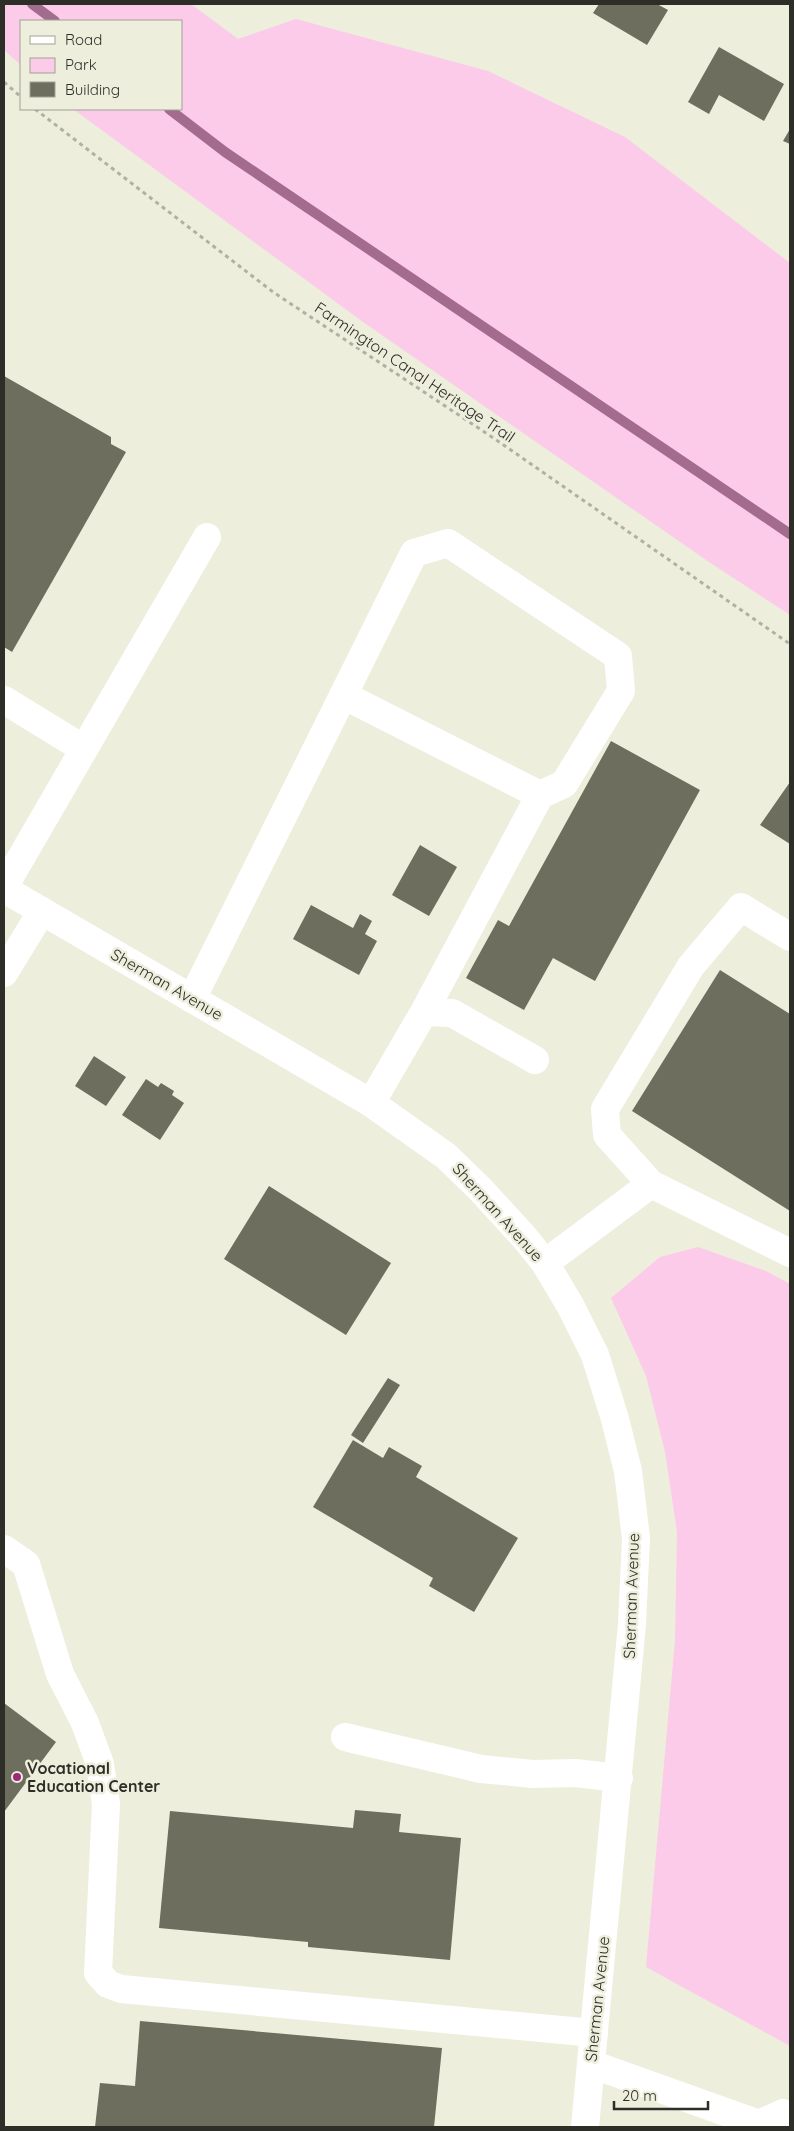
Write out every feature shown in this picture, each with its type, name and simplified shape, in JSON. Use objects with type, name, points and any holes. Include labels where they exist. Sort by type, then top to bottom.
[{"type":"main road","points":[[4,888],[207,537]]},
{"type":"main road","points":[[192,999],[414,553],[448,543],[618,656],[621,691],[564,784],[540,795],[424,1012],[370,1103]]},
{"type":"main road","points":[[343,695],[540,795]]},
{"type":"main road","points":[[4,700],[84,749]]},
{"type":"main road","name":"Sherman Avenue","points":[[4,888],[370,1103],[446,1156],[488,1197],[545,1263],[570,1306],[595,1356],[616,1419],[628,1472],[636,1538],[632,1624],[619,1778],[585,2127]]},
{"type":"main road","points":[[790,937],[741,907],[691,966],[605,1108],[607,1135],[651,1184],[790,1253]]},
{"type":"main road","points":[[4,973],[42,911]]},
{"type":"main road","points":[[424,1012],[452,1013],[535,1060]]},
{"type":"main road","points":[[545,1263],[651,1184]]},
{"type":"main road","points":[[4,1549],[26,1564],[60,1674],[85,1723],[100,1764],[106,1804],[98,1973],[108,1984],[121,1990],[594,2033]]},
{"type":"main road","points":[[345,1737],[481,1769],[533,1774],[575,1773],[619,1778]]},
{"type":"main road","points":[[590,2064],[759,2124],[783,2113],[790,2116]]},
{"type":"path","points":[[4,82],[20,96]]},
{"type":"path","name":"Farmington Canal Heritage Trail","points":[[36,110],[272,292],[495,439],[790,644]]},
{"type":"green space","points":[[4,4],[191,4],[238,39],[296,19],[488,71],[625,137],[790,263],[790,615],[709,562],[363,322],[74,110],[182,110],[182,20],[20,20],[20,64],[4,50]]},
{"type":"green space","points":[[698,1247],[766,1271],[790,1284],[790,2046],[646,1967],[675,1640],[677,1532],[665,1452],[646,1376],[611,1298],[660,1257]]},
{"type":"building","points":[[599,4],[657,4],[668,10],[647,45],[593,13]]},
{"type":"building","points":[[719,47],[784,84],[764,121],[719,95],[709,114],[688,102]]},
{"type":"building","points":[[790,129],[790,144],[783,141]]},
{"type":"building","points":[[4,376],[111,437],[111,444],[126,452],[12,652],[4,647]]},
{"type":"building","points":[[611,741],[700,790],[595,981],[553,958],[524,1010],[466,978],[498,920],[509,926]]},
{"type":"building","points":[[790,782],[790,844],[760,825]]},
{"type":"building","points":[[420,845],[457,867],[429,916],[392,895]]},
{"type":"building","points":[[311,905],[353,928],[360,914],[372,921],[365,934],[377,941],[359,975],[293,939]]},
{"type":"building","points":[[720,970],[790,1014],[790,1211],[632,1111]]},
{"type":"building","points":[[94,1056],[126,1077],[106,1106],[75,1086]]},
{"type":"building","points":[[146,1079],[158,1087],[161,1083],[174,1091],[172,1095],[184,1103],[160,1140],[122,1115]]},
{"type":"building","points":[[269,1186],[391,1263],[346,1335],[224,1259]]},
{"type":"building","points":[[388,1378],[400,1385],[363,1443],[351,1435]]},
{"type":"building","points":[[353,1440],[383,1458],[389,1447],[422,1466],[416,1477],[518,1538],[474,1612],[429,1586],[433,1578],[313,1507]]},
{"type":"building","name":"Vocational Education Center","points":[[4,1703],[56,1742],[4,1812]]},
{"type":"building","points":[[355,1810],[401,1814],[399,1832],[461,1838],[450,1960],[308,1947],[308,1942],[159,1928],[170,1811],[353,1828]]},
{"type":"building","points":[[140,2021],[442,2048],[434,2127],[95,2127],[100,2083],[135,2086]]},
{"type":"waterway","points":[[32,4],[54,20]]},
{"type":"waterway","points":[[170,110],[225,152],[790,534]]},
{"type":"place","name":"Vocational Education Center","points":[[17,1777]]}]
